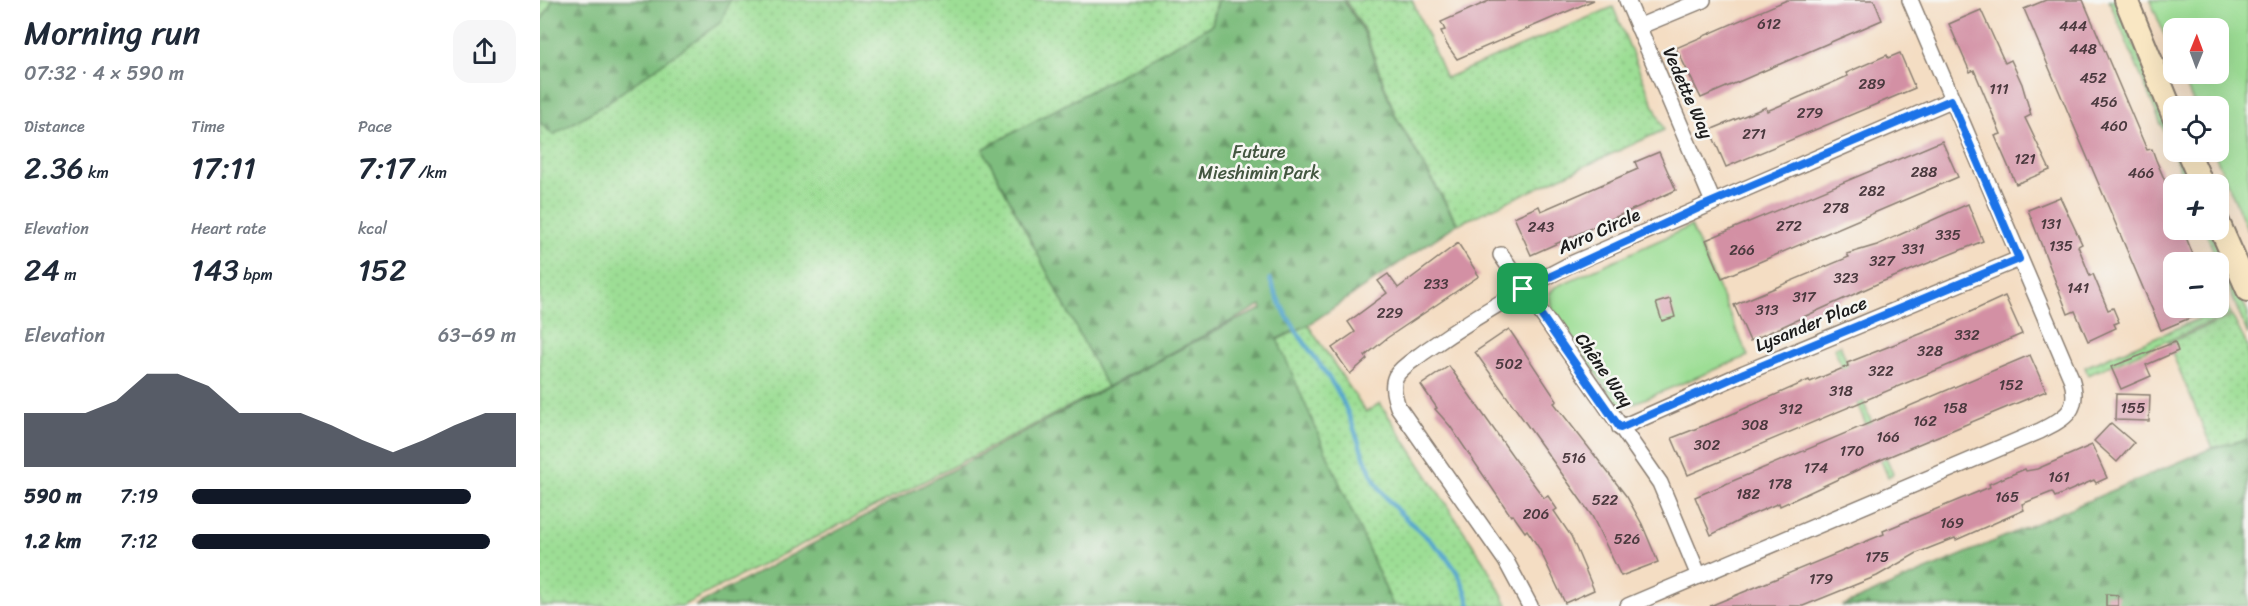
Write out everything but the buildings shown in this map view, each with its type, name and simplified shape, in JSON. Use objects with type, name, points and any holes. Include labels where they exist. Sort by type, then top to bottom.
[{"type":"street","name":"Vedette Way","points":[[1627,0],[1713,202]]},
{"type":"street","points":[[1638,27],[1703,0]]},
{"type":"street","points":[[1628,606],[2040,431],[2064,418],[2074,404],[2076,393],[1910,0]]},
{"type":"street","points":[[2126,0],[2165,96]]},
{"type":"street","name":"Avro Circle","points":[[1530,606],[1506,561],[1398,407],[1393,391],[1395,377],[1404,367],[1523,289],[1571,264],[1951,100]]},
{"type":"street","points":[[2226,240],[2248,290]]},
{"type":"street","name":"Chêne Way","points":[[1501,255],[1660,483],[1699,576]]},
{"type":"street","name":"Lysander Place","points":[[1620,428],[1744,373],[2019,259]]},
{"type":"green space","points":[[540,0],[1217,0],[1212,25],[983,149],[1107,387],[682,606],[540,606]]},
{"type":"green space","points":[[553,0],[730,0],[721,22],[602,106],[553,135],[540,122],[540,23]]},
{"type":"green space","name":"Future Mieshimin Park","points":[[1218,0],[1343,0],[1363,30],[1395,116],[1457,224],[1308,325],[1277,339],[1393,606],[695,606],[1228,324],[1262,309],[1261,305],[1107,387],[983,149],[1212,25]]},
{"type":"green space","points":[[1345,0],[1412,0],[1446,78],[1613,7],[1664,130],[1458,224],[1396,116],[1364,29]]},
{"type":"green space","points":[[2109,0],[2116,0],[2163,117],[2163,129]]},
{"type":"green space","points":[[2150,0],[2248,0],[2248,231],[2229,187],[2229,174],[2223,174],[2218,162],[2229,162],[2229,96],[2191,96],[2185,84],[2229,84],[2229,18],[2163,18],[2163,31]]},
{"type":"green space","points":[[2177,162],[2181,162],[2187,174],[2182,174]]},
{"type":"green space","points":[[1691,226],[1748,356],[1625,407],[1616,403],[1551,307],[1549,294],[1555,287]]},
{"type":"green space","points":[[2209,240],[2214,240],[2219,252],[2214,252]]},
{"type":"green space","points":[[2229,273],[2248,313],[2248,335],[2229,289]]},
{"type":"green space","points":[[2232,316],[2248,347],[2248,439],[2212,448],[2168,343]]},
{"type":"green space","points":[[2201,318],[2222,318],[2088,375],[2085,367]]},
{"type":"green space","points":[[1308,325],[1366,412],[1380,403],[1486,565],[1508,606],[1393,606],[1277,340]]},
{"type":"green space","points":[[1840,345],[1893,474],[1888,477],[1834,348]]},
{"type":"green space","points":[[2248,439],[2248,606],[1842,606],[2212,448]]},
{"type":"waterway","points":[[1270,279],[1292,325],[1340,396],[1377,484],[1389,501],[1442,552],[1454,567],[1463,584],[1470,606]]},
{"type":"route","points":[[1951,100],[2019,259],[1744,373],[1620,428],[1523,289],[1571,264],[1951,100]]}]
